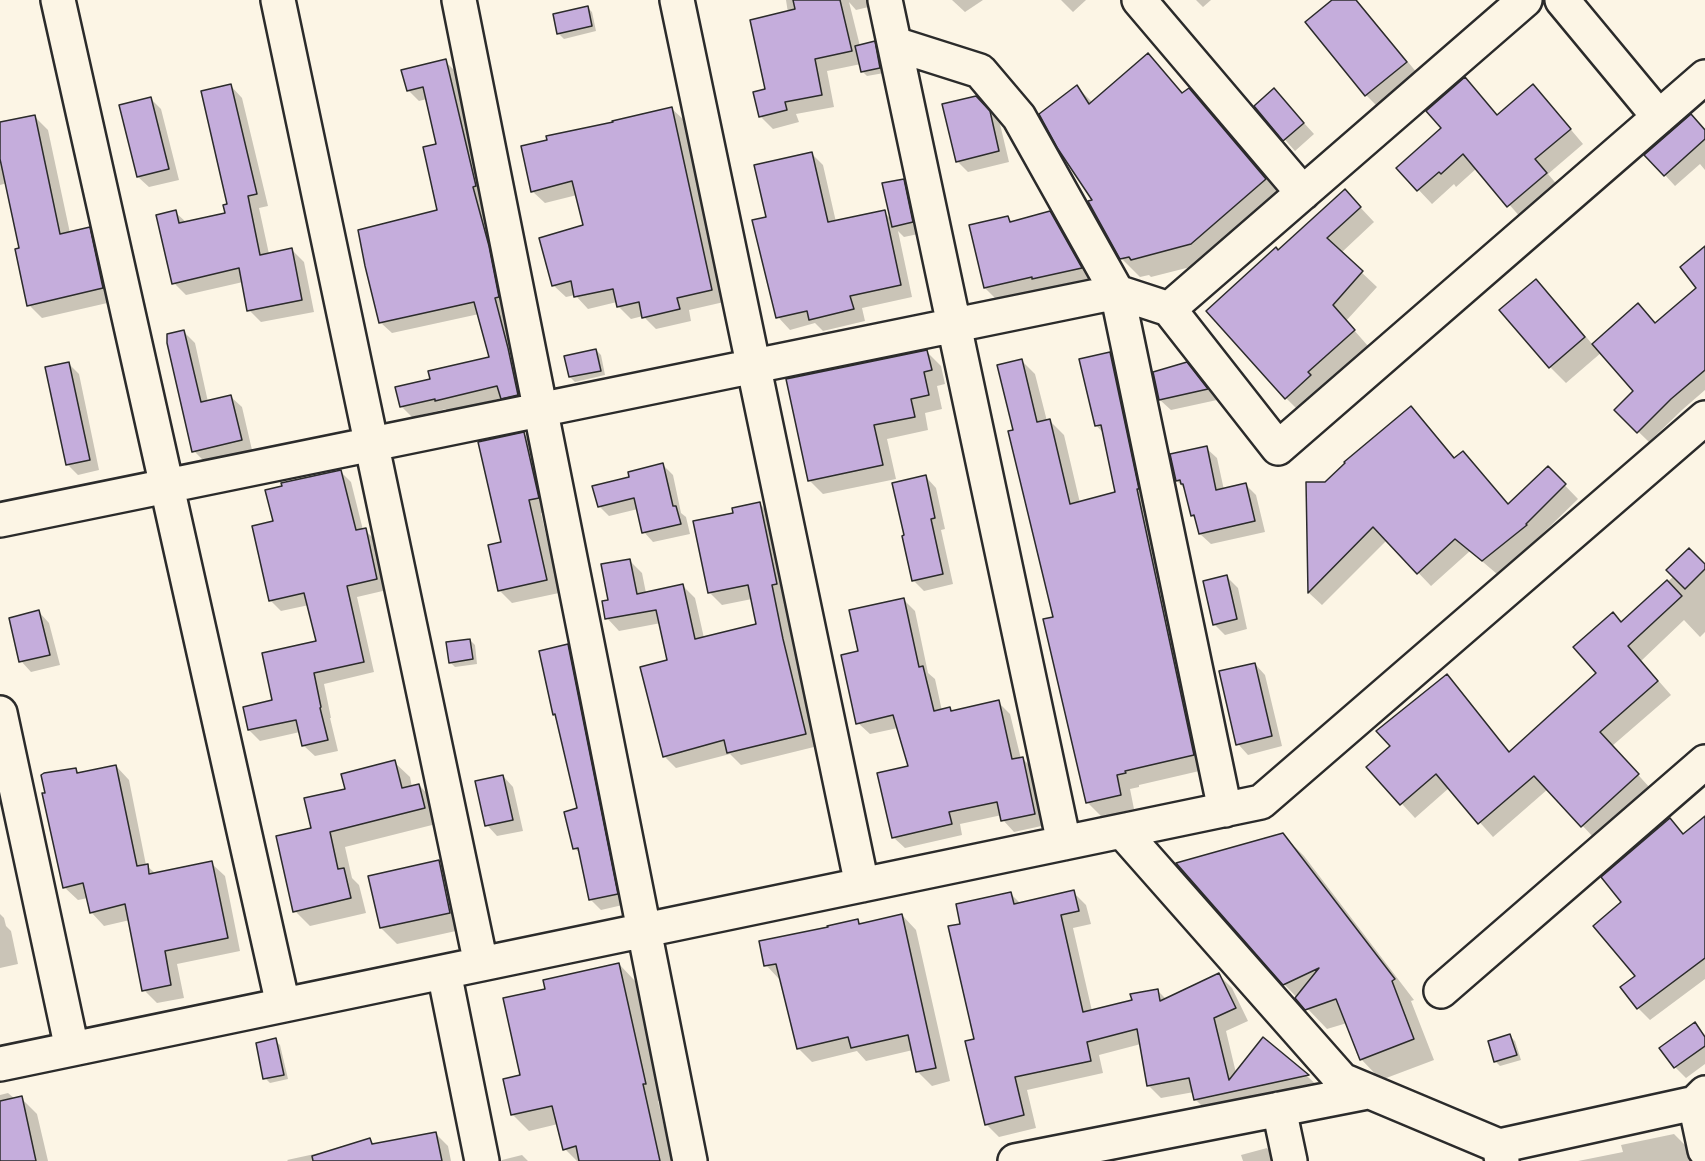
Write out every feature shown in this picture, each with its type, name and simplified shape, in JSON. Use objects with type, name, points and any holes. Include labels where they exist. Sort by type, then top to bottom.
[{"type":"street","points":[[58,0],[283,1005]]},
{"type":"street","points":[[278,0],[481,964]]},
{"type":"street","points":[[459,0],[690,1161]]},
{"type":"street","points":[[677,0],[862,885]]},
{"type":"street","points":[[885,0],[1064,843]]},
{"type":"street","points":[[1139,0],[1303,193]]},
{"type":"street","points":[[1169,309],[1525,0]]},
{"type":"street","points":[[1562,0],[1659,117]]},
{"type":"street","points":[[894,44],[980,71],[1019,117],[1117,292],[1225,810]]},
{"type":"street","points":[[0,520],[1117,292],[1169,309],[1278,448],[1705,77]]},
{"type":"street","points":[[0,1064],[1261,802],[1705,418]]},
{"type":"street","points":[[0,713],[72,1049]]},
{"type":"street","points":[[1441,991],[1705,762]]},
{"type":"street","points":[[1122,831],[1342,1080],[1500,1153],[1702,1101],[1705,1150]]},
{"type":"street","points":[[444,972],[482,1161]]},
{"type":"street","points":[[1015,1161],[1081,1155],[1279,1109],[1367,1092]]},
{"type":"street","points":[[1279,1109],[1290,1161]]},
{"type":"building","points":[[793,0],[840,0],[852,51],[815,59],[822,95],[785,102],[787,110],[759,117],[753,92],[765,89],[750,20],[795,9]]},
{"type":"building","points":[[1332,0],[1356,0],[1407,62],[1365,96],[1305,22]]},
{"type":"building","points":[[588,6],[592,26],[557,34],[553,14]]},
{"type":"building","points":[[875,41],[880,68],[861,72],[855,46]]},
{"type":"building","points":[[1148,53],[1182,93],[1189,88],[1266,179],[1191,244],[1131,260],[1129,257],[1120,259],[1088,201],[1092,200],[1058,149],[1039,114],[1077,85],[1089,104]]},
{"type":"building","points":[[446,59],[476,186],[473,187],[489,246],[499,297],[495,298],[518,395],[501,399],[497,386],[400,407],[395,387],[430,379],[428,371],[489,357],[474,302],[379,323],[358,230],[437,210],[423,147],[436,144],[423,87],[407,91],[401,70]]},
{"type":"building","points":[[1465,77],[1497,115],[1533,84],[1571,129],[1535,159],[1547,173],[1507,207],[1463,154],[1417,191],[1396,168],[1441,128],[1426,111]]},
{"type":"building","points":[[231,84],[257,194],[248,196],[260,255],[292,248],[302,300],[247,311],[239,268],[172,284],[156,215],[176,210],[179,223],[225,213],[223,205],[227,204],[201,91]]},
{"type":"building","points":[[1274,88],[1304,123],[1283,141],[1254,106]]},
{"type":"building","points":[[976,96],[990,111],[999,151],[956,162],[942,104]]},
{"type":"building","points":[[151,97],[169,169],[137,177],[119,105]]},
{"type":"building","points":[[672,107],[712,290],[677,298],[680,309],[642,318],[639,302],[617,307],[613,289],[574,297],[571,281],[552,286],[539,238],[583,225],[572,181],[531,192],[521,146],[547,140],[546,136]]},
{"type":"building","points":[[1691,114],[1705,130],[1705,139],[1664,176],[1644,155]]},
{"type":"building","points":[[35,115],[60,234],[90,227],[103,288],[27,306],[15,249],[19,248],[0,159],[0,122]]},
{"type":"building","points":[[812,152],[828,222],[885,210],[901,285],[850,296],[854,309],[809,320],[807,311],[776,318],[752,220],[766,217],[754,165]]},
{"type":"building","points":[[904,179],[913,222],[892,227],[882,183]]},
{"type":"building","points":[[1345,189],[1361,207],[1327,238],[1363,271],[1333,305],[1355,330],[1308,372],[1311,375],[1285,399],[1206,311],[1276,247],[1278,250]]},
{"type":"building","points":[[1050,211],[1082,268],[984,288],[969,225],[1008,216],[1010,222]]},
{"type":"building","points":[[1705,246],[1705,370],[1671,399],[1637,433],[1614,410],[1633,391],[1592,344],[1638,303],[1655,323],[1696,288],[1680,267]]},
{"type":"building","points":[[1536,279],[1585,337],[1549,368],[1499,310]]},
{"type":"building","points":[[184,330],[201,402],[231,395],[242,440],[192,452],[167,343],[167,334]]},
{"type":"building","points":[[596,349],[601,371],[569,377],[564,356]]},
{"type":"building","points":[[927,350],[932,370],[924,372],[929,395],[911,399],[915,417],[874,425],[883,465],[808,481],[786,379]]},
{"type":"building","points":[[1110,352],[1194,755],[1125,771],[1126,773],[1117,775],[1121,795],[1086,803],[1043,619],[1053,617],[1008,431],[1013,430],[997,365],[1022,359],[1037,422],[1050,419],[1070,504],[1115,492],[1101,425],[1095,426],[1079,359]]},
{"type":"building","points":[[69,362],[90,460],[66,465],[45,367]]},
{"type":"building","points":[[1187,362],[1208,389],[1159,400],[1153,372]]},
{"type":"building","points":[[1411,406],[1454,458],[1463,451],[1508,504],[1548,466],[1566,484],[1527,525],[1482,561],[1455,539],[1417,574],[1373,527],[1308,593],[1306,482],[1325,482],[1344,462]]},
{"type":"building","points":[[524,432],[539,498],[529,500],[547,580],[498,591],[488,545],[501,542],[478,442]]},
{"type":"building","points":[[1207,446],[1216,490],[1246,483],[1255,521],[1199,534],[1194,515],[1191,516],[1183,484],[1180,480],[1176,481],[1170,454]]},
{"type":"building","points":[[663,463],[673,506],[676,506],[681,524],[642,533],[634,498],[598,507],[592,486],[629,477],[628,472]]},
{"type":"building","points":[[341,470],[356,530],[366,528],[377,579],[347,586],[364,662],[314,673],[328,740],[302,746],[296,720],[248,730],[243,707],[272,700],[262,653],[316,641],[304,593],[269,601],[252,526],[273,521],[265,490],[282,486],[281,483]]},
{"type":"building","points":[[926,475],[935,518],[931,519],[943,574],[912,581],[892,483]]},
{"type":"building","points":[[760,502],[777,584],[772,585],[806,734],[727,753],[724,740],[663,757],[640,667],[667,660],[656,610],[605,619],[602,601],[608,600],[601,564],[630,559],[637,594],[683,584],[695,639],[756,624],[748,585],[708,593],[693,521],[733,513],[732,508]]},
{"type":"building","points":[[1689,548],[1705,564],[1705,569],[1685,589],[1666,570]]},
{"type":"building","points":[[1227,575],[1237,619],[1213,625],[1203,581]]},
{"type":"building","points":[[1667,580],[1682,596],[1628,646],[1658,681],[1600,732],[1639,774],[1581,827],[1534,776],[1478,824],[1436,774],[1400,805],[1366,767],[1390,746],[1376,731],[1447,674],[1509,752],[1596,673],[1573,647],[1613,612],[1621,622]]},
{"type":"building","points":[[904,598],[919,667],[923,666],[934,711],[950,707],[951,711],[999,700],[1012,759],[1023,757],[1035,814],[1001,821],[997,802],[949,812],[952,824],[892,838],[877,773],[908,766],[893,715],[856,724],[841,655],[858,651],[849,610]]},
{"type":"building","points":[[39,610],[50,655],[19,662],[9,618]]},
{"type":"building","points":[[470,639],[473,659],[449,663],[446,642]]},
{"type":"building","points":[[568,644],[618,894],[589,900],[578,848],[573,849],[564,812],[577,808],[539,651]]},
{"type":"building","points":[[1255,663],[1272,736],[1236,745],[1219,671]]},
{"type":"building","points":[[395,760],[402,788],[419,784],[425,808],[330,832],[338,869],[344,868],[351,898],[293,912],[276,836],[311,828],[304,798],[345,789],[341,774]]},
{"type":"building","points":[[116,765],[137,866],[148,864],[149,874],[212,861],[228,938],[165,951],[171,985],[142,991],[125,904],[90,913],[83,883],[63,888],[42,793],[45,793],[41,775],[44,773],[76,768],[77,773]]},
{"type":"building","points":[[503,775],[513,820],[485,826],[475,781]]},
{"type":"building","points":[[1705,816],[1705,958],[1637,1009],[1620,987],[1635,976],[1593,926],[1621,902],[1601,877],[1670,818],[1683,834]]},
{"type":"building","points":[[1283,833],[1395,979],[1392,981],[1414,1039],[1360,1060],[1336,999],[1305,1010],[1295,998],[1319,968],[1283,985],[1176,863]]},
{"type":"building","points":[[439,860],[450,913],[380,928],[368,876]]},
{"type":"building","points":[[1074,890],[1079,911],[1061,915],[1083,1012],[1132,1000],[1130,994],[1158,989],[1160,1001],[1219,973],[1236,1008],[1214,1018],[1229,1080],[1263,1037],[1309,1075],[1194,1100],[1189,1078],[1147,1086],[1137,1029],[1087,1042],[1091,1061],[1015,1077],[1024,1115],[985,1125],[965,1041],[974,1039],[948,926],[960,924],[956,904],[1011,892],[1014,904]]},
{"type":"building","points":[[902,914],[936,1068],[916,1072],[908,1035],[851,1048],[848,1037],[797,1049],[776,964],[764,966],[759,941],[858,919],[859,924]]},
{"type":"building","points":[[619,963],[646,1084],[643,1084],[660,1161],[579,1161],[576,1146],[563,1150],[552,1106],[511,1115],[503,1079],[520,1075],[503,998],[545,989],[543,980]]},
{"type":"building","points":[[1695,1022],[1705,1037],[1705,1046],[1674,1068],[1659,1048]]},
{"type":"building","points":[[1510,1034],[1517,1055],[1494,1062],[1488,1041]]},
{"type":"building","points":[[276,1038],[284,1075],[263,1079],[256,1043]]},
{"type":"building","points":[[22,1096],[36,1161],[0,1161],[0,1101]]},
{"type":"building","points":[[436,1132],[442,1161],[313,1161],[312,1156],[370,1138],[372,1144]]}]
